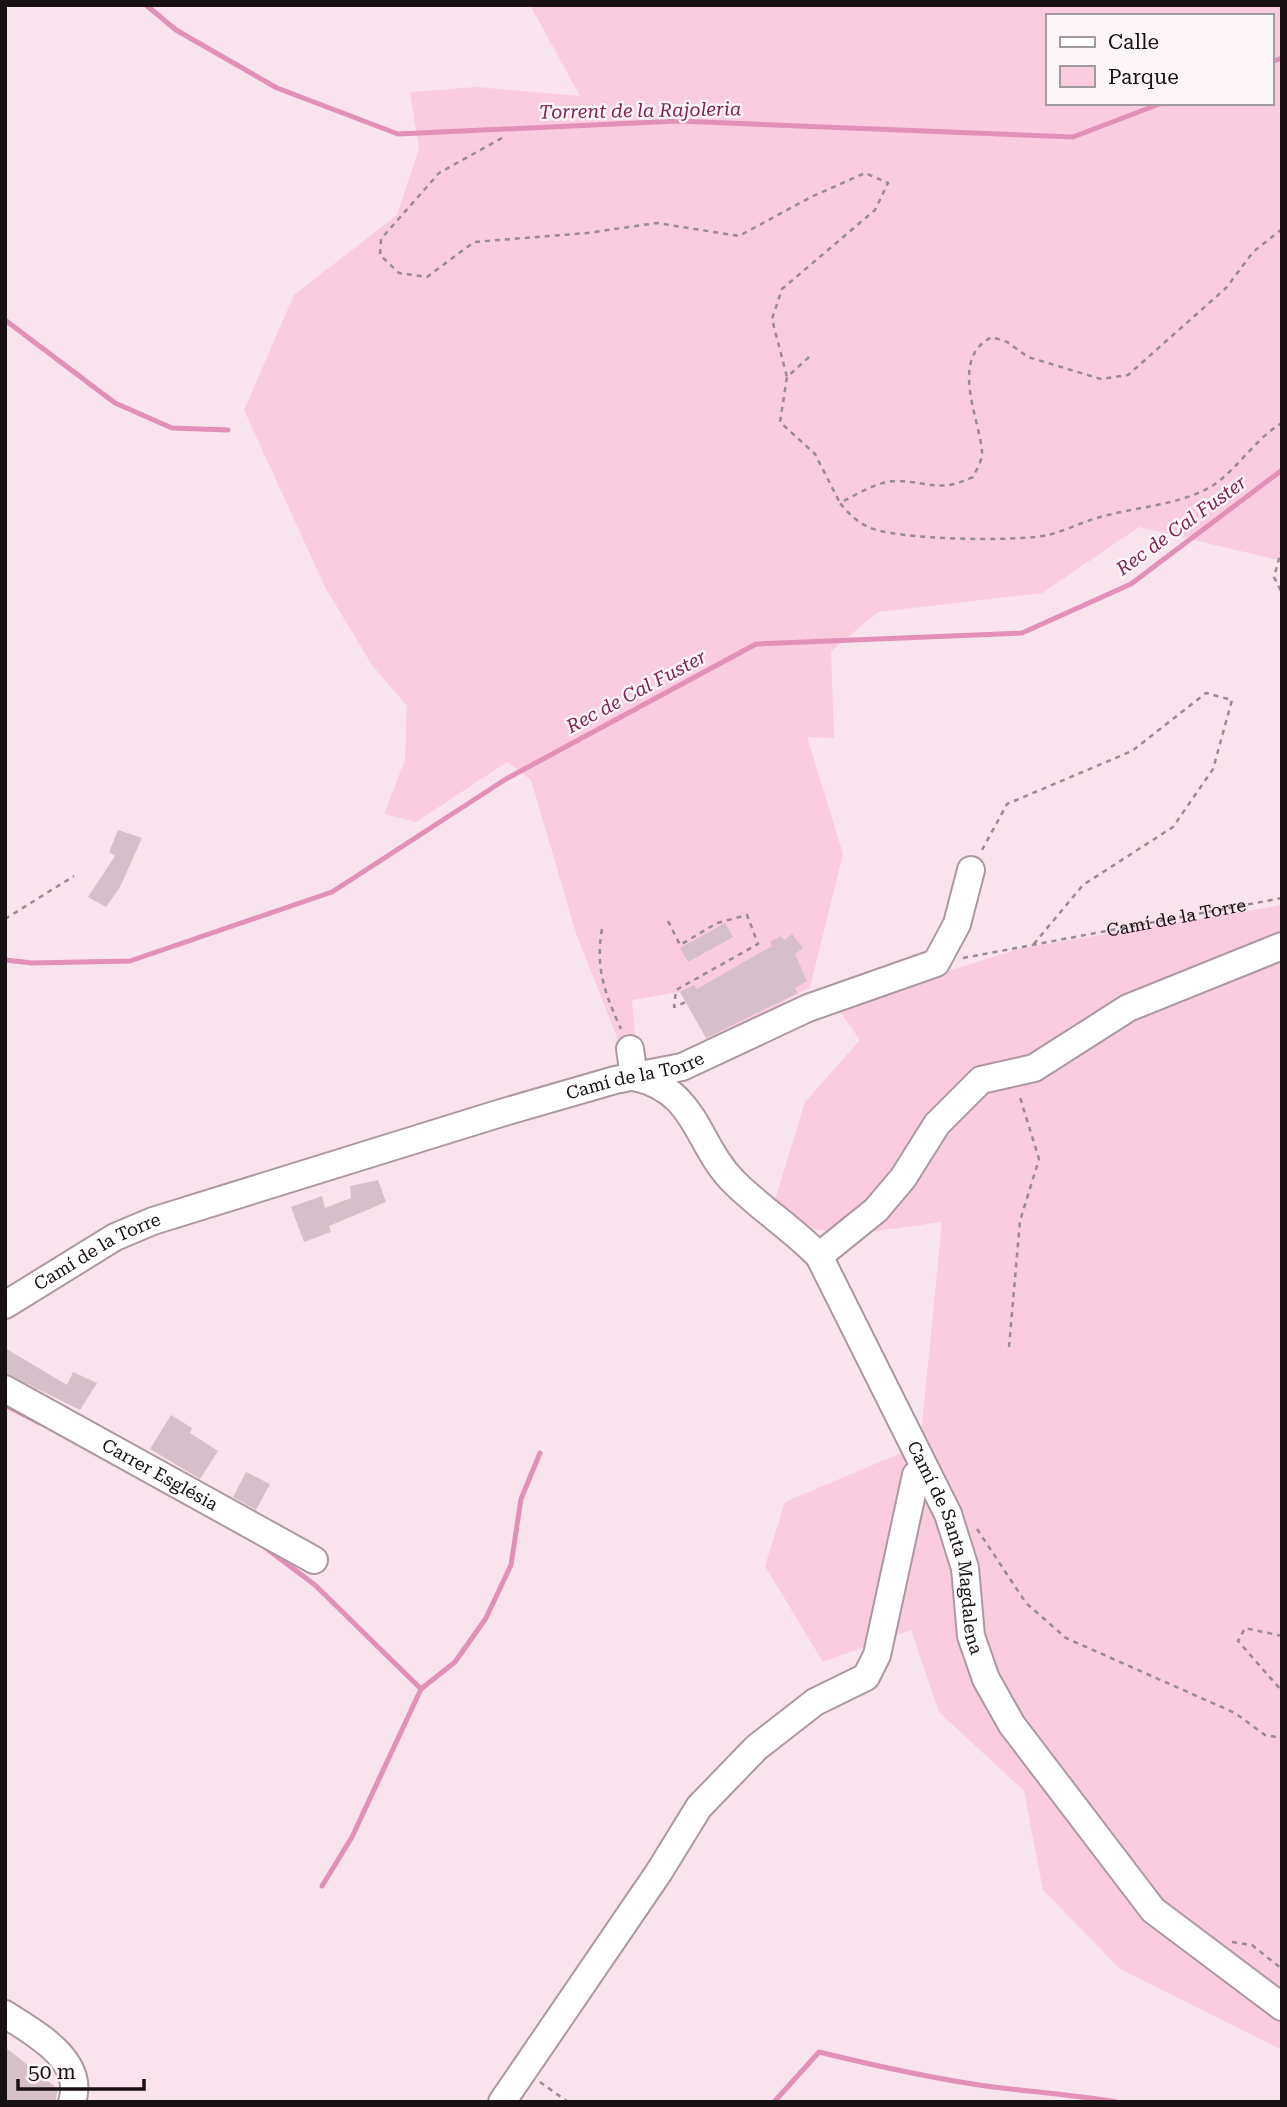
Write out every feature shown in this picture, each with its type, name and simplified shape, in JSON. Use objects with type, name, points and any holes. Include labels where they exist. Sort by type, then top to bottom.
[{"type":"street","points":[[936,963],[957,924],[971,870]]},
{"type":"street","points":[[820,1256],[876,1210],[903,1178],[937,1124],[981,1080],[1034,1068],[1128,1008],[1282,946]]},
{"type":"street","name":"Camí de la Torre","points":[[5,1305],[115,1237],[153,1221],[501,1113],[634,1077],[682,1067],[808,1008],[936,963]]},
{"type":"street","points":[[630,1049],[634,1077]]},
{"type":"street","name":"Camí de Santa Magdalena","points":[[634,1077],[663,1086],[690,1111],[732,1180],[795,1231],[820,1256],[948,1514],[965,1568],[971,1636],[986,1679],[1012,1725],[1153,1910],[1282,2007]]},
{"type":"street","name":"Carrer Església","points":[[5,1389],[314,1560]]},
{"type":"street","points":[[502,2102],[659,1872],[699,1807],[756,1748],[815,1702],[866,1677],[877,1655],[916,1475],[925,1470]]},
{"type":"street","points":[[5,2014],[45,2040],[68,2065],[75,2082],[72,2102]]},
{"type":"path","points":[[502,138],[439,173],[381,239],[380,255],[399,273],[426,277],[474,242],[587,233],[657,223],[739,236],[811,197],[865,173],[888,183],[876,210],[782,289],[772,319],[787,376],[780,422],[815,454],[840,503],[852,517],[870,528],[916,536],[968,538],[1047,535],[1105,515],[1181,499],[1215,484],[1263,435],[1282,423]]},
{"type":"path","points":[[840,503],[864,490],[894,481],[951,487],[973,477],[983,454],[968,381],[974,356],[983,342],[992,337],[1007,342],[1028,357],[1101,379],[1128,375],[1226,288],[1253,252],[1282,229]]},
{"type":"path","points":[[787,376],[809,357]]},
{"type":"path","points":[[1282,548],[1274,577],[1282,593]]},
{"type":"path","points":[[971,870],[1007,804],[1132,751],[1206,693],[1232,700],[1213,769],[1173,827],[1083,885],[1033,945]]},
{"type":"path","points":[[5,919],[74,876]]},
{"type":"path","name":"Camí de la Torre","points":[[936,963],[1282,898]]},
{"type":"path","points":[[668,921],[680,945],[718,923],[747,915],[758,944],[676,990],[674,1007],[685,1002]]},
{"type":"path","points":[[601,929],[597,955],[607,998],[630,1049]]},
{"type":"path","points":[[1009,1347],[1020,1221],[1039,1159],[1012,1073]]},
{"type":"path","points":[[948,1514],[978,1529],[1026,1603],[1066,1638],[1235,1713],[1265,1735],[1282,1738]]},
{"type":"path","points":[[1282,1636],[1245,1628],[1238,1642],[1282,1691]]},
{"type":"path","points":[[522,2071],[559,2093],[568,2102]]},
{"type":"green space","points":[[530,5],[1282,5],[1282,561],[1139,527],[1042,593],[878,612],[831,651],[834,738],[807,737],[843,854],[810,987],[710,1044],[680,992],[632,1000],[636,1047],[622,1050],[576,933],[531,780],[507,762],[416,822],[384,814],[405,760],[407,706],[372,665],[325,587],[244,410],[294,295],[397,215],[419,149],[410,92],[477,87],[580,96]]},
{"type":"green space","points":[[1282,905],[1282,2050],[1120,1969],[1043,1890],[1024,1791],[939,1712],[911,1630],[823,1662],[765,1566],[785,1502],[920,1445],[942,1222],[854,1234],[806,1228],[775,1200],[805,1102],[860,1040],[836,1006],[1022,948]]},
{"type":"building","points":[[118,830],[142,838],[120,887],[106,907],[88,897],[115,856],[109,852]]},
{"type":"building","points":[[725,923],[733,937],[688,962],[680,948]]},
{"type":"building","points":[[792,934],[803,948],[795,954],[807,981],[795,988],[798,993],[706,1038],[680,992],[694,985],[697,989],[772,946],[770,942],[781,936],[784,940]]},
{"type":"building","points":[[378,1180],[386,1202],[329,1226],[331,1232],[304,1242],[291,1207],[322,1196],[325,1208],[351,1198],[350,1186]]},
{"type":"building","points":[[5,1348],[67,1385],[73,1372],[97,1383],[80,1410],[5,1373]]},
{"type":"building","points":[[171,1415],[192,1428],[190,1433],[218,1451],[200,1479],[150,1449]]},
{"type":"building","points":[[246,1472],[270,1484],[256,1510],[233,1497]]},
{"type":"building","points":[[5,2047],[58,2089],[55,2102],[5,2102]]},
{"type":"waterway","name":"Torrent de la Rajoleria","points":[[146,5],[176,30],[277,88],[398,134],[678,121],[1073,137],[1157,105]]},
{"type":"waterway","name":"Torrent de la Rajoleria","points":[[1273,61],[1282,58]]},
{"type":"waterway","points":[[5,320],[115,403],[172,428],[228,430]]},
{"type":"waterway","name":"Rec de Cal Fuster","points":[[5,960],[32,963],[130,961],[332,892],[506,779],[756,644],[1022,633],[1131,584],[1282,470]]},
{"type":"waterway","points":[[5,1405],[40,1423]]},
{"type":"waterway","points":[[322,1886],[352,1837],[421,1689],[455,1662],[486,1618],[511,1565],[521,1499],[540,1453]]},
{"type":"waterway","points":[[263,1546],[315,1585],[421,1689]]},
{"type":"waterway","points":[[774,2102],[819,2052],[949,2080],[1116,2102]]}]
